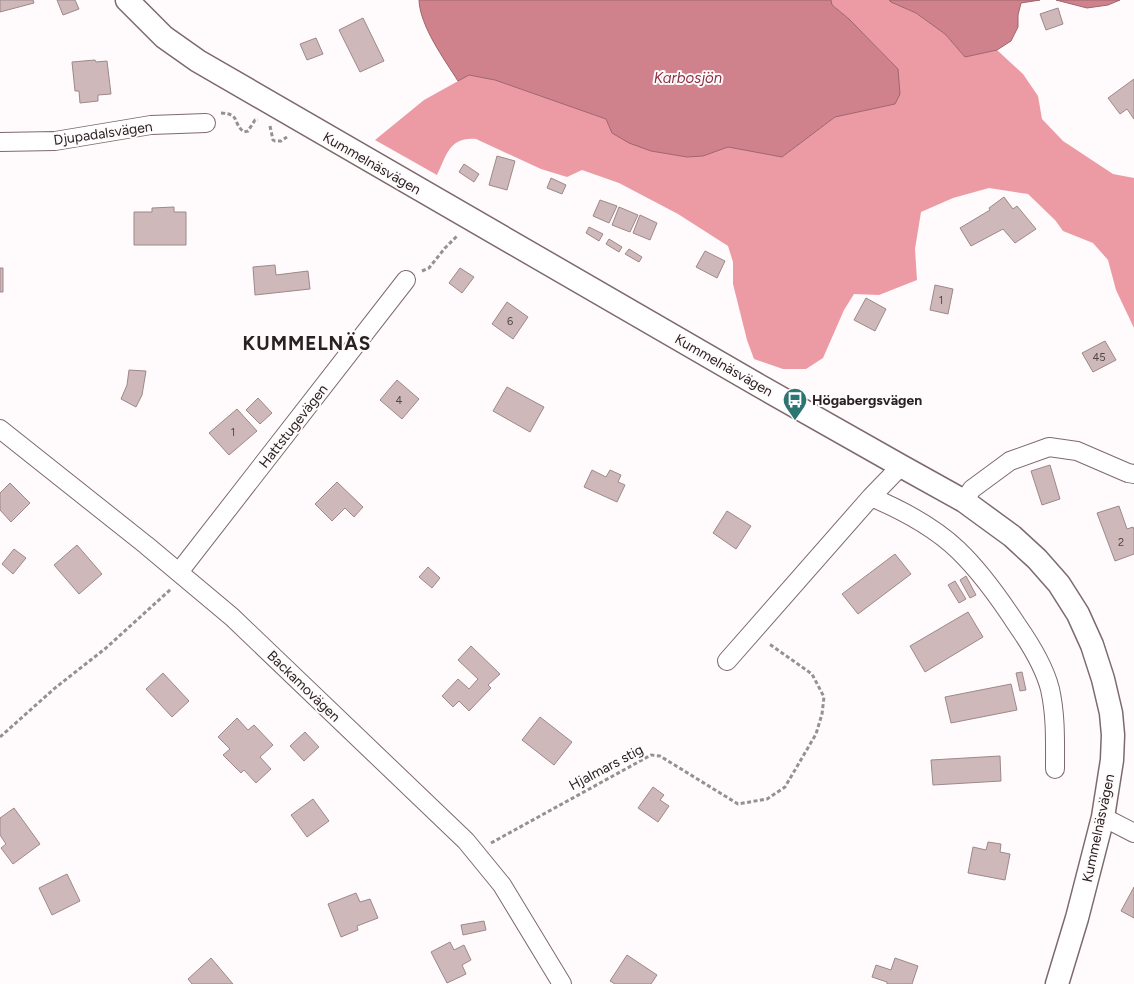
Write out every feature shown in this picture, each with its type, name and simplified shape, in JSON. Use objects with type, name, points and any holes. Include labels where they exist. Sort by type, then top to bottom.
[{"type":"street","name":"Kummelnäsvägen","points":[[126,0],[164,37],[198,61],[964,501],[1012,536],[1048,572],[1059,584],[1078,614],[1092,645],[1103,678],[1111,713],[1113,735],[1112,760],[1103,818],[1077,918],[1057,984]]},
{"type":"street","name":"Djupadalsvägen","points":[[0,142],[54,141],[151,125],[206,122]]},
{"type":"street","name":"Hattstugevägen","points":[[182,575],[406,280]]},
{"type":"street","name":"Backamovägen","points":[[0,429],[182,575],[232,618],[466,841],[502,885],[562,984]]},
{"type":"street","points":[[964,501],[972,489],[1010,461],[1049,448],[1077,450],[1134,474]]},
{"type":"street","points":[[727,662],[871,497],[901,466]]},
{"type":"street","points":[[871,497],[894,507],[928,526],[958,550],[985,580],[1008,611],[1041,665],[1050,689],[1056,725],[1055,769]]},
{"type":"street","points":[[1103,818],[1134,833]]},
{"type":"path","points":[[406,280],[429,268],[472,220]]},
{"type":"path","points":[[0,738],[55,688],[106,648],[182,575]]},
{"type":"path","name":"Hjalmars stig","points":[[475,852],[651,755],[660,756],[738,804],[768,799],[785,788],[816,734],[822,714],[824,697],[812,674],[753,632]]},
{"type":"shaded area","points":[[831,0],[889,0],[916,13],[945,34],[965,57],[997,50],[1023,74],[1038,96],[1042,119],[1063,141],[1113,174],[1134,178],[1134,328],[1116,290],[1108,260],[1093,243],[1063,231],[1055,220],[1028,194],[989,188],[953,198],[921,212],[915,249],[917,280],[879,295],[854,294],[844,310],[823,358],[806,369],[783,369],[754,359],[747,340],[733,284],[733,262],[728,246],[678,214],[619,183],[582,170],[567,177],[541,169],[476,139],[467,139],[454,144],[437,175],[375,140],[424,100],[469,75],[495,80],[606,119],[612,133],[651,151],[687,157],[703,156],[728,147],[782,157],[835,117],[895,104],[898,69],[849,19],[832,5]]},
{"type":"water","name":"Karbosjön","points":[[419,0],[831,0],[832,5],[849,19],[898,69],[900,94],[895,104],[835,117],[782,157],[728,147],[703,156],[687,157],[651,151],[629,143],[612,133],[606,119],[495,80],[469,75],[458,81],[428,31],[420,10]]},
{"type":"water","points":[[889,0],[1040,0],[1021,3],[1018,27],[1011,41],[997,50],[965,57],[945,34],[916,13]]},
{"type":"water","points":[[1056,0],[1120,0],[1108,5],[1087,8]]},
{"type":"building","points":[[0,0],[33,0],[34,3],[0,12]]},
{"type":"building","points":[[57,0],[75,0],[79,9],[63,15]]},
{"type":"building","points":[[1058,8],[1063,24],[1046,30],[1040,14]]},
{"type":"building","points":[[363,18],[384,61],[360,72],[339,30]]},
{"type":"building","points":[[316,38],[323,54],[307,60],[300,44]]},
{"type":"building","points":[[95,60],[96,62],[107,61],[111,94],[98,95],[98,101],[80,103],[79,91],[75,91],[72,62]]},
{"type":"building","points":[[1134,79],[1134,119],[1127,109],[1120,114],[1108,98]]},
{"type":"building","points":[[497,156],[515,161],[507,190],[489,185]]},
{"type":"building","points":[[464,164],[479,174],[474,182],[459,172]]},
{"type":"building","points":[[551,178],[566,185],[562,194],[547,188]]},
{"type":"building","points":[[1004,197],[1013,209],[1017,206],[1036,229],[1015,243],[1003,229],[971,246],[960,228],[990,210],[989,208]]},
{"type":"building","points":[[600,200],[617,206],[609,223],[593,216]]},
{"type":"building","points":[[174,207],[174,212],[186,212],[186,245],[134,245],[134,212],[152,212],[152,208]]},
{"type":"building","points":[[619,207],[638,215],[630,232],[612,225]]},
{"type":"building","points":[[640,215],[657,223],[650,240],[633,233]]},
{"type":"building","points":[[589,227],[603,234],[599,241],[586,233]]},
{"type":"building","points":[[609,239],[622,247],[619,252],[606,244]]},
{"type":"building","points":[[629,249],[642,257],[639,262],[625,254]]},
{"type":"building","points":[[705,251],[725,261],[717,278],[696,267]]},
{"type":"building","points":[[275,265],[276,275],[308,271],[310,289],[255,295],[253,267]]},
{"type":"building","points":[[0,268],[3,268],[3,292],[0,292]]},
{"type":"building","points":[[460,268],[474,277],[462,293],[449,283]]},
{"type":"building","points":[[935,285],[953,289],[948,314],[930,310]]},
{"type":"building","points":[[866,298],[886,309],[875,331],[854,320]]},
{"type":"building","points":[[507,302],[528,317],[513,339],[492,324]]},
{"type":"building","points":[[1105,341],[1116,360],[1093,372],[1082,353]]},
{"type":"building","points":[[129,370],[146,371],[142,395],[136,407],[121,399],[127,385]]},
{"type":"building","points":[[397,380],[419,399],[402,419],[380,400]]},
{"type":"building","points":[[507,387],[544,407],[530,432],[493,411]]},
{"type":"building","points":[[258,398],[272,413],[260,424],[246,410]]},
{"type":"building","points":[[237,409],[257,431],[229,455],[209,433]]},
{"type":"building","points":[[1050,465],[1060,499],[1042,505],[1031,471]]},
{"type":"building","points":[[592,470],[606,477],[610,470],[621,475],[618,482],[625,485],[617,502],[584,487]]},
{"type":"building","points":[[337,482],[363,507],[354,517],[345,508],[332,521],[315,504]]},
{"type":"building","points":[[10,483],[30,503],[11,522],[0,510],[0,493]]},
{"type":"building","points":[[1119,506],[1127,529],[1133,527],[1134,530],[1134,554],[1115,561],[1097,513]]},
{"type":"building","points":[[727,511],[751,526],[736,549],[713,533]]},
{"type":"building","points":[[77,545],[102,574],[79,594],[54,565]]},
{"type":"building","points":[[14,549],[26,558],[13,574],[2,564]]},
{"type":"building","points":[[895,554],[911,574],[858,614],[842,594]]},
{"type":"building","points":[[428,567],[440,578],[432,588],[419,577]]},
{"type":"building","points":[[966,576],[976,595],[970,598],[960,580]]},
{"type":"building","points":[[955,581],[966,599],[959,603],[948,585]]},
{"type":"building","points":[[968,612],[983,637],[925,672],[910,646]]},
{"type":"building","points":[[471,646],[500,674],[488,685],[491,688],[469,711],[459,701],[453,707],[442,696],[458,679],[469,689],[478,679],[458,660]]},
{"type":"building","points":[[1022,672],[1026,690],[1020,691],[1016,673]]},
{"type":"building","points":[[163,673],[189,701],[172,717],[146,689]]},
{"type":"building","points":[[1011,684],[1017,710],[951,723],[945,697]]},
{"type":"building","points":[[540,717],[572,742],[554,765],[522,740]]},
{"type":"building","points":[[237,718],[248,730],[254,725],[273,745],[260,757],[271,769],[256,783],[244,770],[241,773],[223,755],[230,749],[218,737]]},
{"type":"building","points":[[305,732],[319,747],[304,761],[290,746]]},
{"type":"building","points":[[1000,756],[1001,781],[933,785],[931,760]]},
{"type":"building","points":[[653,787],[664,795],[660,800],[669,806],[658,822],[638,808]]},
{"type":"building","points":[[313,799],[329,821],[307,837],[291,815]]},
{"type":"building","points":[[14,808],[40,844],[13,864],[1,848],[6,844],[0,835],[0,818]]},
{"type":"building","points":[[988,842],[1001,844],[1000,852],[1010,854],[1005,880],[968,873],[973,847],[986,850]]},
{"type":"building","points":[[67,874],[80,901],[52,915],[39,888]]},
{"type":"building","points":[[1134,887],[1134,918],[1121,911]]},
{"type":"building","points":[[356,893],[360,902],[370,899],[378,918],[357,926],[358,930],[341,937],[328,904]]},
{"type":"building","points":[[484,921],[486,930],[463,935],[461,925]]},
{"type":"building","points":[[450,942],[454,950],[464,945],[471,960],[462,965],[466,974],[447,983],[431,952]]},
{"type":"building","points":[[627,955],[657,975],[651,984],[615,984],[610,981]]},
{"type":"building","points":[[211,958],[233,984],[192,984],[188,979]]},
{"type":"building","points":[[895,958],[918,966],[912,984],[887,984],[887,982],[872,977],[876,965],[891,970]]},
{"type":"place","name":"Högabergsvägen","points":[[795,421]]},
{"type":"district","name":"KUMMELNÄS","points":[[307,343]]}]
